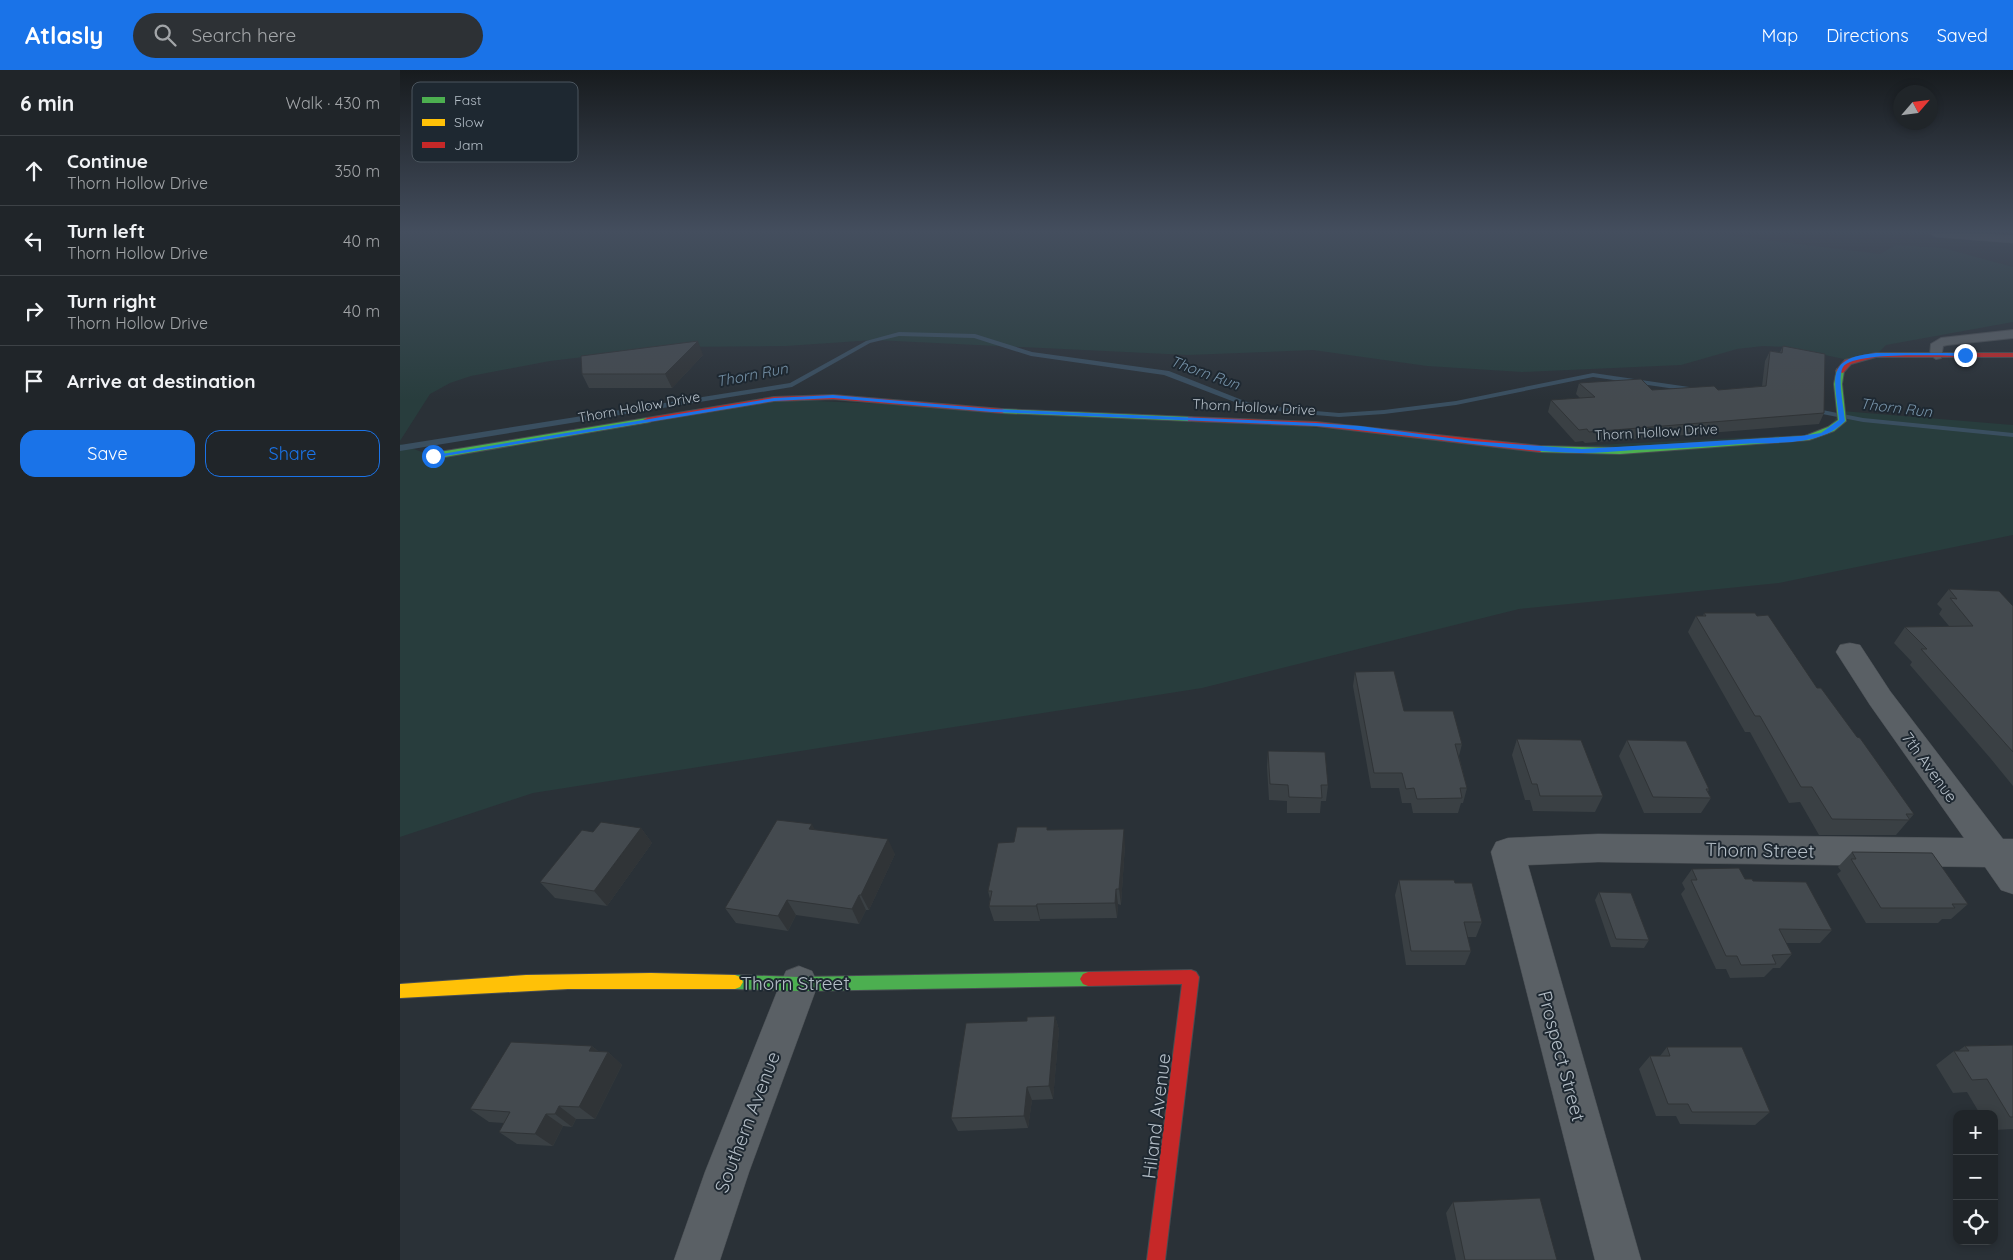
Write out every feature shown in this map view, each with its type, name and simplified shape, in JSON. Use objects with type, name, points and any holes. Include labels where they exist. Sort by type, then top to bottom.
[{"type":"street","name":"Thorn Hollow Drive","points":[[433,456],[774,399],[808,396],[833,396],[992,411],[1316,424],[1378,430],[1472,443],[1582,451],[1801,438],[1822,434],[1842,416],[1838,379],[1840,367],[1848,360],[1860,356],[1876,355],[2013,355]]},
{"type":"street","name":"7th Avenue","points":[[1850,652],[1880,698],[2003,853],[2013,879]]},
{"type":"street","name":"Thorn Street","points":[[1508,852],[1598,848],[2003,853]]},
{"type":"street","name":"Prospect Street","points":[[1508,852],[1618,1260]]},
{"type":"street","name":"Thorn Street","points":[[400,991],[469,985],[678,980],[799,984],[1191,977]]},
{"type":"street","name":"Hiland Avenue","points":[[1156,1260],[1191,977]]},
{"type":"street","name":"Southern Avenue","points":[[697,1260],[727,1172],[799,984]]},
{"type":"lane","points":[[1936,355],[1936,344],[1945,340],[2013,334]]},
{"type":"green space","points":[[400,289],[2013,289],[2013,322],[1886,345],[1876,355],[1848,360],[1789,347],[1763,346],[1737,349],[1681,365],[1522,372],[1427,366],[1313,350],[1188,355],[874,340],[786,346],[668,347],[550,361],[471,376],[450,383],[430,394],[400,441]]},
{"type":"green space","points":[[774,399],[1235,420],[1533,448],[1822,434],[1842,411],[2013,425],[2013,535],[1779,583],[1519,609],[1202,688],[533,793],[400,837],[400,444],[433,456]]},
{"type":"building","points":[[698,341],[665,374],[582,374],[581,356]]},
{"type":"building","points":[[1783,346],[1825,354],[1824,413],[1589,432],[1587,429],[1579,430],[1551,400],[1595,397],[1579,383],[1641,379],[1652,390],[1714,386],[1718,390],[1766,386],[1770,351],[1782,353]]},
{"type":"building","points":[[1949,589],[1999,591],[2013,606],[2013,752],[1921,649],[1927,649],[1905,627],[1973,626],[1950,598],[1957,599]]},
{"type":"building","points":[[1704,613],[1755,613],[1757,616],[1768,615],[1817,688],[1821,688],[1857,737],[1860,738],[1914,814],[1906,814],[1910,820],[1832,819],[1812,787],[1801,787],[1760,716],[1755,716],[1696,616],[1706,616]]},
{"type":"building","points":[[1394,671],[1404,711],[1453,711],[1462,744],[1455,744],[1467,788],[1460,788],[1462,798],[1417,799],[1414,788],[1406,789],[1402,773],[1374,773],[1355,672]]},
{"type":"building","points":[[1517,739],[1581,740],[1603,796],[1540,796],[1537,784],[1532,784]]},
{"type":"building","points":[[1627,740],[1686,741],[1709,789],[1706,789],[1711,798],[1653,797]]},
{"type":"building","points":[[1268,751],[1325,752],[1328,785],[1321,785],[1322,798],[1289,797],[1288,785],[1270,784]]},
{"type":"building","points":[[777,820],[812,824],[809,829],[888,839],[861,895],[859,895],[852,909],[787,900],[778,916],[725,908]]},
{"type":"building","points":[[601,822],[641,828],[594,891],[540,882],[582,830],[593,832]]},
{"type":"building","points":[[1017,827],[1047,827],[1047,830],[1124,829],[1119,889],[1116,889],[1115,903],[989,906],[992,891],[988,891],[998,843],[1014,842]]},
{"type":"building","points":[[1852,852],[1932,853],[1968,904],[1952,904],[1955,908],[1881,908],[1851,859],[1856,859]]},
{"type":"building","points":[[1739,868],[1745,879],[1752,879],[1753,881],[1806,882],[1832,930],[1779,929],[1792,954],[1772,955],[1776,964],[1741,965],[1737,956],[1726,956],[1691,880],[1697,880],[1692,869]]},
{"type":"building","points":[[1399,880],[1454,880],[1455,883],[1472,883],[1482,922],[1464,922],[1471,951],[1411,951]]},
{"type":"building","points":[[1599,892],[1631,893],[1649,940],[1616,939]]},
{"type":"building","points":[[1055,1016],[1049,1086],[1027,1087],[1024,1116],[951,1118],[966,1023],[1027,1021],[1027,1017]]},
{"type":"building","points":[[511,1042],[592,1046],[589,1051],[608,1052],[579,1107],[559,1106],[555,1114],[546,1114],[535,1134],[499,1132],[510,1112],[470,1109]]},
{"type":"building","points":[[2013,1045],[2013,1117],[2010,1117],[1987,1079],[1972,1080],[1954,1051],[1969,1051],[1965,1046]]},
{"type":"building","points":[[1667,1047],[1742,1047],[1770,1112],[1692,1112],[1688,1104],[1668,1104],[1650,1056],[1670,1056]]},
{"type":"building","points":[[1540,1198],[1557,1260],[1465,1260],[1453,1202]]},
{"type":"waterway","name":"Thorn Run","points":[[400,448],[792,385],[868,342],[899,334],[975,336],[1031,354],[1166,373],[1245,404],[1339,415],[1384,412],[1456,403],[1593,375],[1696,390]]},
{"type":"waterway","name":"Thorn Run","points":[[1810,409],[1863,420],[2013,435]]},
{"type":"traffic: fast","points":[[1540,449],[1620,451],[1806,438],[1831,429],[1842,421],[1838,384],[1840,371]]},
{"type":"traffic: fast","points":[[1002,411],[1191,419]]},
{"type":"traffic: fast","points":[[433,456],[647,420]]},
{"type":"traffic: fast","points":[[735,982],[799,984],[1088,979]]},
{"type":"traffic: slow","points":[[400,991],[568,981],[735,982]]},
{"type":"traffic: jam","points":[[1840,371],[1848,362],[1876,355],[2013,355]]},
{"type":"traffic: jam","points":[[647,420],[774,399],[833,397],[1002,411]]},
{"type":"traffic: jam","points":[[1191,419],[1316,424],[1540,449]]},
{"type":"traffic: jam","points":[[1088,979],[1191,977],[1156,1260]]},
{"type":"route","points":[[433,456],[774,399],[808,396],[833,396],[992,411],[1316,424],[1404,433],[1472,443],[1582,451],[1704,445],[1801,438],[1822,434],[1833,428],[1842,421],[1838,379],[1840,367],[1848,360],[1860,356],[1876,355],[1965,355]]}]
